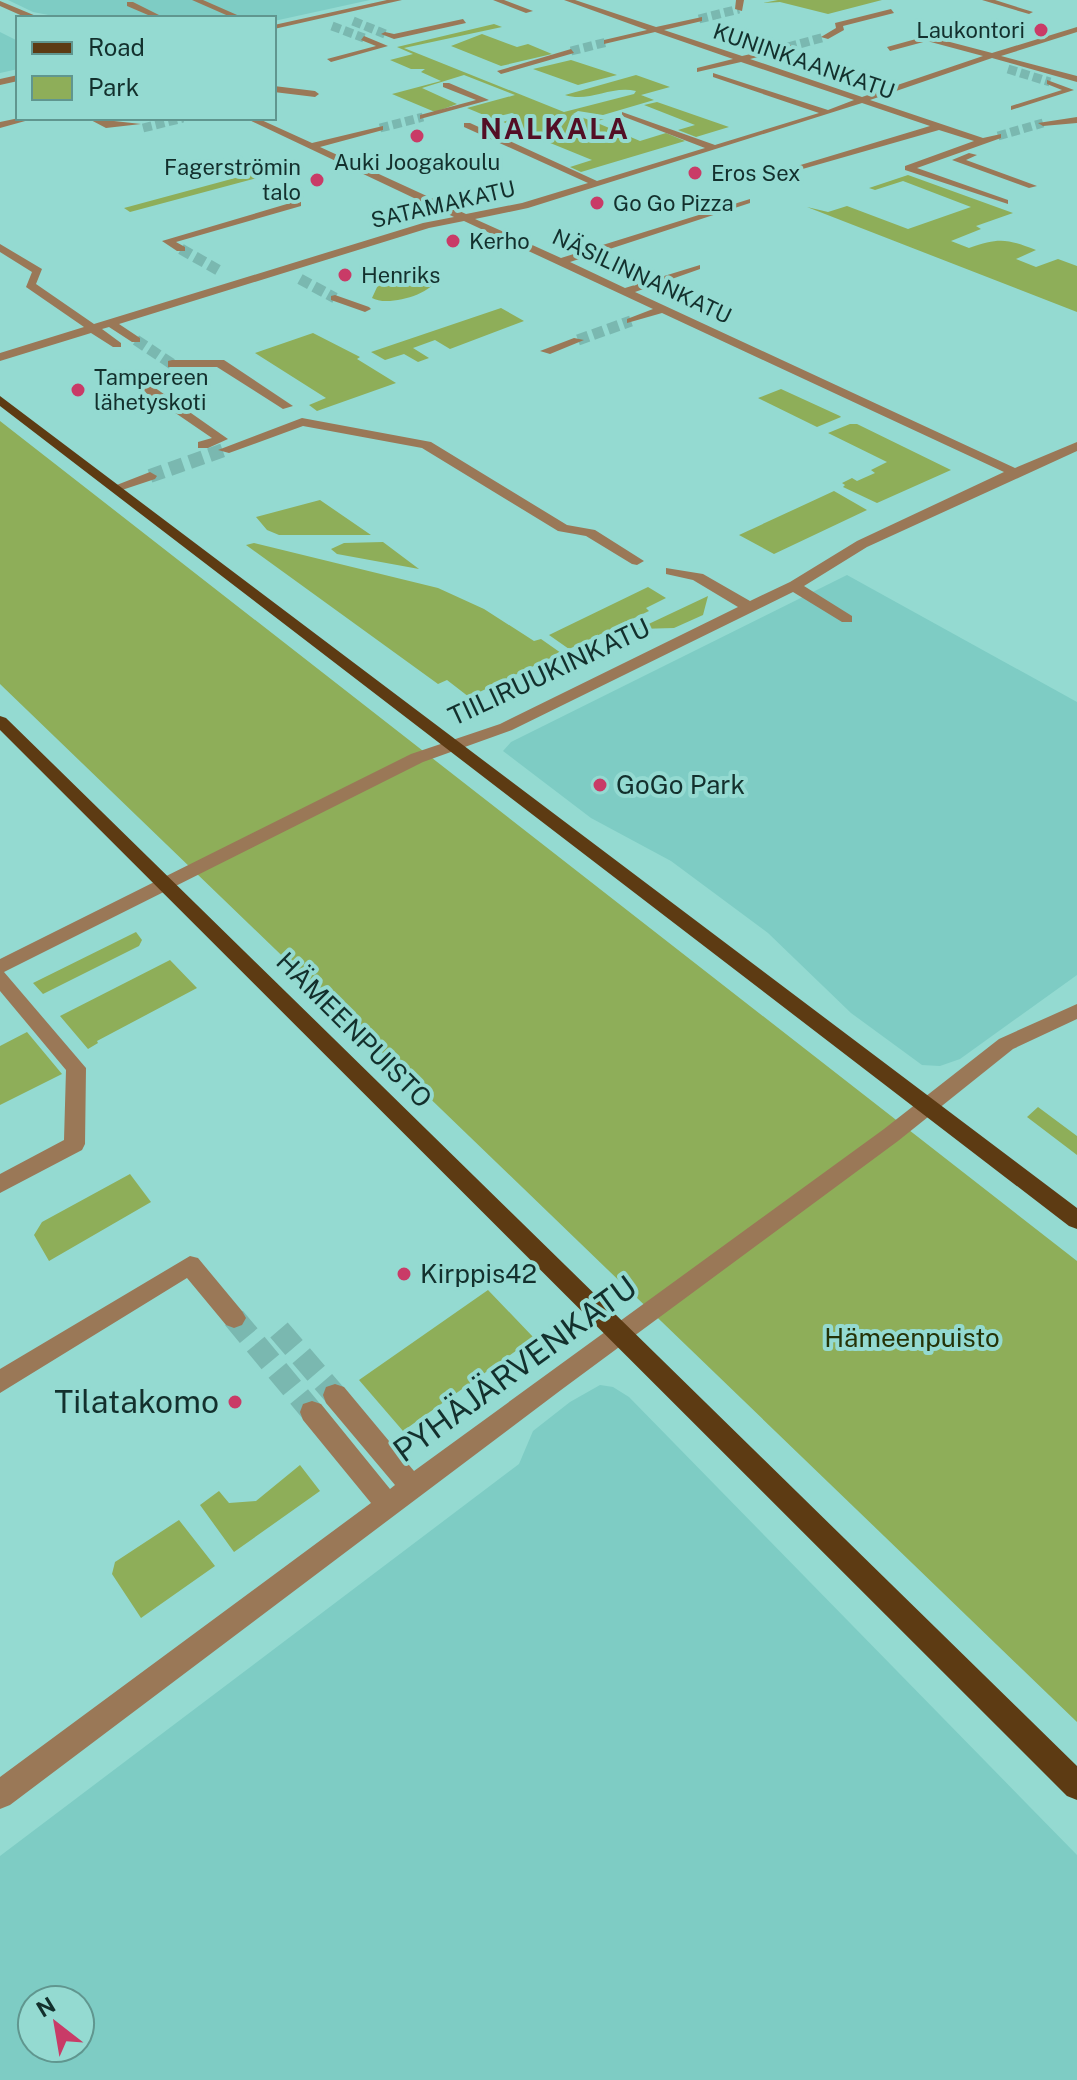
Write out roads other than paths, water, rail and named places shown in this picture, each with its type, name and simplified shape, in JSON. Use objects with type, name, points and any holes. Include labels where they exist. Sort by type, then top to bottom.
[{"type":"main road","points":[[0,400],[1077,1220]]},
{"type":"main road","name":"HÄMEENPUISTO","points":[[0,721],[1077,1786]]},
{"type":"street","points":[[196,0],[235,16]]},
{"type":"street","points":[[276,27],[398,0]]},
{"type":"street","points":[[497,0],[529,11]]},
{"type":"street","name":"KUNINKAANKATU","points":[[568,0],[982,141]]},
{"type":"street","points":[[986,0],[1029,12]]},
{"type":"street","points":[[0,3],[28,16]]},
{"type":"street","points":[[130,4],[157,16]]},
{"type":"street","points":[[825,37],[841,28],[838,25],[891,11]]},
{"type":"street","points":[[334,14],[353,21]]},
{"type":"street","points":[[313,19],[332,26]]},
{"type":"street","points":[[607,42],[699,19]]},
{"type":"street","points":[[385,34],[394,37],[463,21]]},
{"type":"street","name":"SATAMAKATU","points":[[0,357],[427,225],[524,206],[597,184],[827,113],[976,61],[1075,31]]},
{"type":"street","points":[[331,59],[384,46],[364,38]]},
{"type":"street","points":[[890,49],[927,38],[1077,79]]},
{"type":"street","points":[[700,70],[788,47]]},
{"type":"street","points":[[501,71],[571,51]]},
{"type":"street","points":[[976,61],[1008,69]]},
{"type":"street","points":[[716,75],[827,113]]},
{"type":"street","points":[[1014,108],[1070,90],[1050,82]]},
{"type":"street","points":[[423,117],[485,100],[446,85]]},
{"type":"street","points":[[276,89],[315,94]]},
{"type":"street","points":[[625,114],[714,148]]},
{"type":"street","points":[[0,125],[22,120]]},
{"type":"street","points":[[96,120],[106,125],[136,129]]},
{"type":"street","name":"NÄSILINNANKATU","points":[[254,120],[1016,473]]},
{"type":"street","points":[[1043,123],[1077,120]]},
{"type":"street","points":[[467,125],[597,184]]},
{"type":"street","points":[[767,178],[938,127]]},
{"type":"street","points":[[312,146],[380,128]]},
{"type":"street","points":[[998,136],[908,168],[1004,202]]},
{"type":"street","points":[[982,141],[989,149],[957,160],[1032,186]]},
{"type":"street","points":[[376,190],[395,185]]},
{"type":"street","points":[[563,261],[746,201]]},
{"type":"street","points":[[181,249],[167,241],[297,204]]},
{"type":"street","points":[[0,247],[38,271],[30,285],[117,345]]},
{"type":"street","points":[[627,291],[696,267]]},
{"type":"street","points":[[282,269],[300,279]]},
{"type":"street","points":[[223,273],[238,282]]},
{"type":"street","points":[[335,298],[365,309]]},
{"type":"street","points":[[631,321],[664,309]]},
{"type":"street","points":[[110,323],[136,340]]},
{"type":"street","points":[[546,351],[578,340]]},
{"type":"street","points":[[172,364],[220,363],[287,406]]},
{"type":"street","points":[[137,381],[222,439],[203,445]]},
{"type":"street","points":[[224,450],[302,422],[426,445],[563,528],[590,533],[637,561]]},
{"type":"street","name":"TIILIRUUKINKATU","points":[[2,964],[404,764],[506,727],[795,585],[862,544],[1077,446]]},
{"type":"street","points":[[110,484],[136,469]]},
{"type":"street","points":[[110,484],[150,476]]},
{"type":"street","points":[[671,571],[698,577],[749,607]]},
{"type":"street","points":[[795,585],[806,596],[847,619]]},
{"type":"street","points":[[0,1184],[74,1144],[76,1068],[2,964]]},
{"type":"street","name":"PYHÄJÄRVENKATU","points":[[0,1795],[927,1106],[1006,1044],[1077,1011]]},
{"type":"street","points":[[0,1382],[190,1265],[234,1318]]},
{"type":"street","points":[[335,1395],[412,1487]]},
{"type":"street","points":[[312,1412],[388,1505]]},
{"type":"tunnel","points":[[699,19],[739,9]]},
{"type":"tunnel","points":[[353,21],[385,34]]},
{"type":"tunnel","points":[[332,26],[364,38]]},
{"type":"tunnel","points":[[788,47],[825,37]]},
{"type":"tunnel","points":[[571,51],[607,42]]},
{"type":"tunnel","points":[[1008,69],[1050,82]]},
{"type":"tunnel","points":[[380,128],[423,117]]},
{"type":"tunnel","points":[[143,128],[175,120]]},
{"type":"tunnel","points":[[998,136],[1043,123]]},
{"type":"tunnel","points":[[181,249],[218,270]]},
{"type":"tunnel","points":[[300,279],[335,298]]},
{"type":"tunnel","points":[[578,340],[631,321]]},
{"type":"tunnel","points":[[136,340],[172,364]]},
{"type":"tunnel","points":[[150,476],[224,450]]},
{"type":"tunnel","points":[[234,1318],[312,1412]]},
{"type":"tunnel","points":[[279,1330],[335,1395]]},
{"type":"place","name":"Laukontori","points":[[1041,30]]},
{"type":"place","name":"Auki Joogakoulu","points":[[417,136]]},
{"type":"place","name":"Eros Sex","points":[[695,173]]},
{"type":"place","name":"Fagerströmin talo","points":[[317,180]]},
{"type":"place","name":"Go Go Pizza","points":[[597,203]]},
{"type":"place","name":"Kerho","points":[[453,241]]},
{"type":"place","name":"Henriks","points":[[345,275]]},
{"type":"place","name":"Tampereen lähetyskoti","points":[[78,390]]},
{"type":"place","name":"GoGo Park","points":[[600,785]]},
{"type":"place","name":"Kirppis42","points":[[404,1274]]},
{"type":"place","name":"Tilatakomo","points":[[235,1402]]},
{"type":"district","name":"NALKALA","points":[[555,129]]},
{"type":"park label","name":"Hämeenpuisto","points":[[912,1338]]}]
